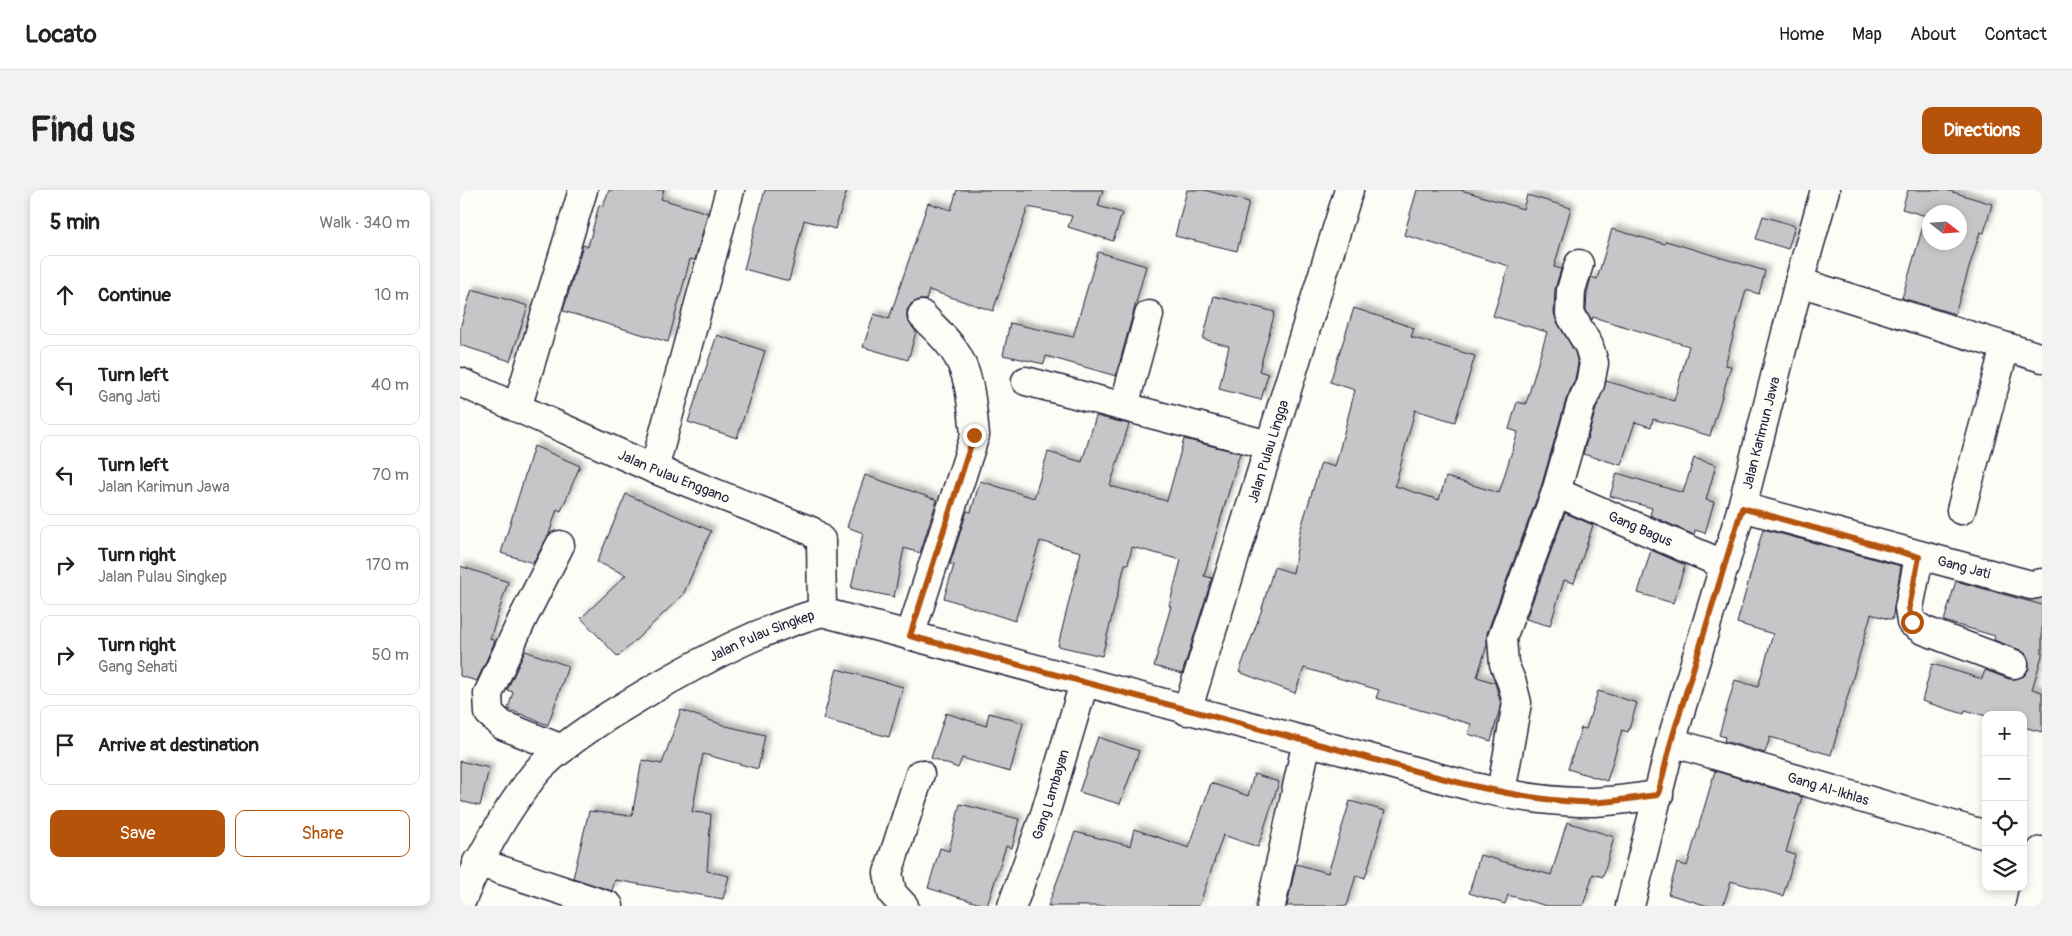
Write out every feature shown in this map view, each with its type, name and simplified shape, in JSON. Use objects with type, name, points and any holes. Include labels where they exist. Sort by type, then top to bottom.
[{"type":"street","points":[[517,408],[583,190]]},
{"type":"street","points":[[654,469],[730,190]]},
{"type":"street","name":"Jalan Pulau Lingga","points":[[1187,711],[1349,190]]},
{"type":"street","name":"Jalan Karimun Jawa","points":[[1630,906],[1671,742],[1742,508],[1799,282],[1825,190]]},
{"type":"street","points":[[1501,792],[1517,703],[1512,682],[1504,664],[1502,638],[1556,492],[1581,404],[1590,384],[1594,363],[1589,346],[1570,314],[1571,290],[1579,264]]},
{"type":"street","points":[[1799,282],[2042,358]]},
{"type":"street","points":[[910,636],[974,435],[972,401],[963,366],[954,349],[922,315]]},
{"type":"street","points":[[1124,406],[1149,316]]},
{"type":"street","points":[[1961,510],[2005,347]]},
{"type":"street","points":[[1026,381],[1269,445]]},
{"type":"street","name":"Jalan Pulau Enggano","points":[[460,382],[654,469],[811,531],[821,540],[822,612]]},
{"type":"street","name":"Gang Bagus","points":[[1556,492],[1725,565]]},
{"type":"street","name":"Gang Jati","points":[[1742,508],[1919,557],[2031,585],[2042,583]]},
{"type":"street","points":[[560,545],[522,620],[488,694],[489,713],[502,725],[562,749]]},
{"type":"street","points":[[1919,557],[1909,608],[1912,622],[1923,630],[2014,664]]},
{"type":"street","name":"Jalan Pulau Singkep","points":[[460,904],[477,862],[493,834],[540,768],[562,749],[624,706],[740,641],[784,623],[822,612],[1453,782],[1501,792],[1579,802],[1615,801],[1658,795]]},
{"type":"street","name":"Gang Lambayan","points":[[1012,906],[1045,814],[1084,683]]},
{"type":"street","points":[[1271,906],[1306,742]]},
{"type":"street","name":"Gang Al-Ikhlas","points":[[1671,742],[1982,834]]},
{"type":"street","points":[[904,906],[892,893],[888,873],[920,774]]},
{"type":"street","points":[[2027,847],[2042,851],[2030,906]]},
{"type":"street","points":[[477,862],[609,906]]},
{"type":"building","points":[[609,190],[664,190],[661,199],[708,213],[695,260],[690,259],[668,342],[563,311],[583,245],[588,247],[599,205],[603,206]]},
{"type":"building","points":[[765,190],[847,190],[835,229],[804,220],[789,281],[744,269]]},
{"type":"building","points":[[957,190],[1103,190],[1098,206],[1122,213],[1113,241],[1068,227],[1072,216],[1028,207],[993,311],[929,290],[926,300],[912,303],[907,310],[907,319],[916,332],[908,360],[863,347],[874,314],[889,319],[928,203],[951,210]]},
{"type":"building","points":[[1187,190],[1204,190],[1249,202],[1237,251],[1175,236]]},
{"type":"building","points":[[1417,190],[1461,190],[1523,209],[1527,195],[1571,208],[1554,267],[1561,269],[1555,289],[1554,313],[1557,322],[1575,352],[1578,364],[1541,487],[1487,633],[1487,645],[1477,677],[1495,683],[1501,704],[1491,741],[1468,734],[1471,724],[1376,698],[1379,690],[1304,668],[1295,693],[1239,672],[1261,612],[1274,567],[1293,573],[1300,531],[1321,463],[1335,467],[1355,390],[1330,382],[1354,308],[1414,328],[1411,337],[1475,356],[1455,422],[1415,410],[1395,486],[1439,500],[1446,477],[1499,493],[1518,432],[1509,429],[1517,402],[1526,404],[1547,332],[1493,316],[1509,266],[1404,235]]},
{"type":"building","points":[[1908,190],[1946,190],[1992,204],[1984,233],[1980,232],[1955,314],[1902,298],[1922,230],[1922,250],[1967,250],[1967,205],[1922,205],[1922,215],[1902,209]]},
{"type":"building","points":[[1763,216],[1795,226],[1788,249],[1756,239]]},
{"type":"building","points":[[1612,229],[1665,244],[1666,241],[1765,271],[1759,294],[1746,290],[1725,365],[1731,366],[1710,436],[1653,419],[1651,427],[1635,422],[1621,465],[1583,454],[1606,381],[1674,401],[1689,346],[1593,317],[1592,320],[1586,310],[1587,293],[1591,277],[1597,279]]},
{"type":"building","points":[[1098,252],[1146,266],[1116,376],[1046,356],[1044,364],[1003,355],[1010,323],[1073,337]]},
{"type":"building","points":[[472,289],[528,306],[510,361],[460,345],[460,328]]},
{"type":"building","points":[[1214,296],[1275,312],[1259,371],[1268,374],[1261,400],[1219,389],[1229,346],[1203,339]]},
{"type":"building","points":[[717,335],[765,351],[737,438],[688,422]]},
{"type":"building","points":[[1096,416],[1129,424],[1110,486],[1167,501],[1184,439],[1240,453],[1204,576],[1212,578],[1182,674],[1154,666],[1171,606],[1169,606],[1181,560],[1132,547],[1128,564],[1125,564],[1102,656],[1058,646],[1081,552],[1040,541],[1015,621],[944,598],[954,565],[950,564],[967,511],[971,512],[980,481],[1034,498],[1048,452],[1082,462]]},
{"type":"building","points":[[534,446],[580,466],[561,511],[557,509],[549,534],[533,563],[501,553]]},
{"type":"building","points":[[1694,458],[1716,465],[1706,500],[1714,502],[1705,533],[1695,530],[1694,535],[1650,515],[1652,508],[1610,496],[1617,473],[1683,493]]},
{"type":"building","points":[[865,475],[937,500],[920,553],[904,548],[894,597],[851,588],[863,533],[847,527]]},
{"type":"building","points":[[626,494],[711,531],[683,595],[618,657],[581,618],[626,575],[597,562]]},
{"type":"building","points":[[1565,513],[1593,525],[1574,583],[1564,580],[1550,626],[1526,619]]},
{"type":"building","points":[[1763,529],[1901,566],[1892,620],[1871,614],[1831,755],[1770,737],[1765,753],[1724,741],[1725,737],[1719,735],[1735,680],[1758,687],[1773,634],[1737,623]]},
{"type":"building","points":[[1651,550],[1685,565],[1673,603],[1638,593]]},
{"type":"building","points":[[460,566],[508,582],[490,639],[495,641],[477,681],[460,676]]},
{"type":"building","points":[[1956,581],[2042,605],[2042,656],[2032,689],[2042,692],[2042,732],[2027,728],[2027,711],[1982,711],[1982,715],[1965,710],[1964,714],[1922,701],[1932,664],[1982,679],[1985,670],[2009,679],[2016,679],[2024,676],[2029,669],[2026,654],[2020,650],[1994,640],[1995,636],[1944,621]]},
{"type":"building","points":[[525,651],[568,666],[548,725],[508,709],[513,692],[507,690]]},
{"type":"building","points":[[837,669],[903,687],[889,737],[823,719]]},
{"type":"building","points":[[1598,691],[1637,703],[1628,732],[1622,730],[1607,781],[1568,769],[1581,728],[1586,729]]},
{"type":"building","points":[[681,710],[726,726],[765,735],[758,769],[703,754],[692,812],[711,814],[707,871],[729,876],[723,899],[615,880],[612,891],[573,878],[589,811],[632,816],[642,760],[662,764]]},
{"type":"building","points":[[946,713],[986,726],[989,713],[1023,723],[1010,772],[962,758],[958,768],[931,758]]},
{"type":"building","points":[[1098,737],[1139,751],[1120,804],[1079,792]]},
{"type":"building","points":[[460,761],[489,768],[480,806],[460,801]]},
{"type":"building","points":[[1715,771],[1802,797],[1786,852],[1795,855],[1783,896],[1731,881],[1723,906],[1708,906],[1668,894],[1677,863],[1687,866]]},
{"type":"building","points":[[1254,774],[1279,782],[1258,847],[1223,835],[1199,906],[1048,906],[1075,832],[1130,846],[1134,829],[1189,848],[1211,783],[1248,796]]},
{"type":"building","points":[[1350,801],[1385,811],[1365,878],[1356,875],[1347,906],[1287,906],[1296,864],[1328,873]]},
{"type":"building","points":[[960,804],[1019,819],[1012,848],[1006,846],[987,906],[928,888],[940,848],[949,851]]},
{"type":"building","points":[[1567,822],[1614,837],[1603,877],[1593,874],[1583,906],[1547,906],[1508,895],[1505,904],[1469,893],[1480,855],[1551,875]]},
{"type":"route","points":[[974,435],[910,636],[1366,757],[1453,782],[1501,792],[1542,799],[1579,802],[1615,801],[1658,795],[1671,742],[1742,508],[1919,557],[1909,608],[1912,622]]}]
